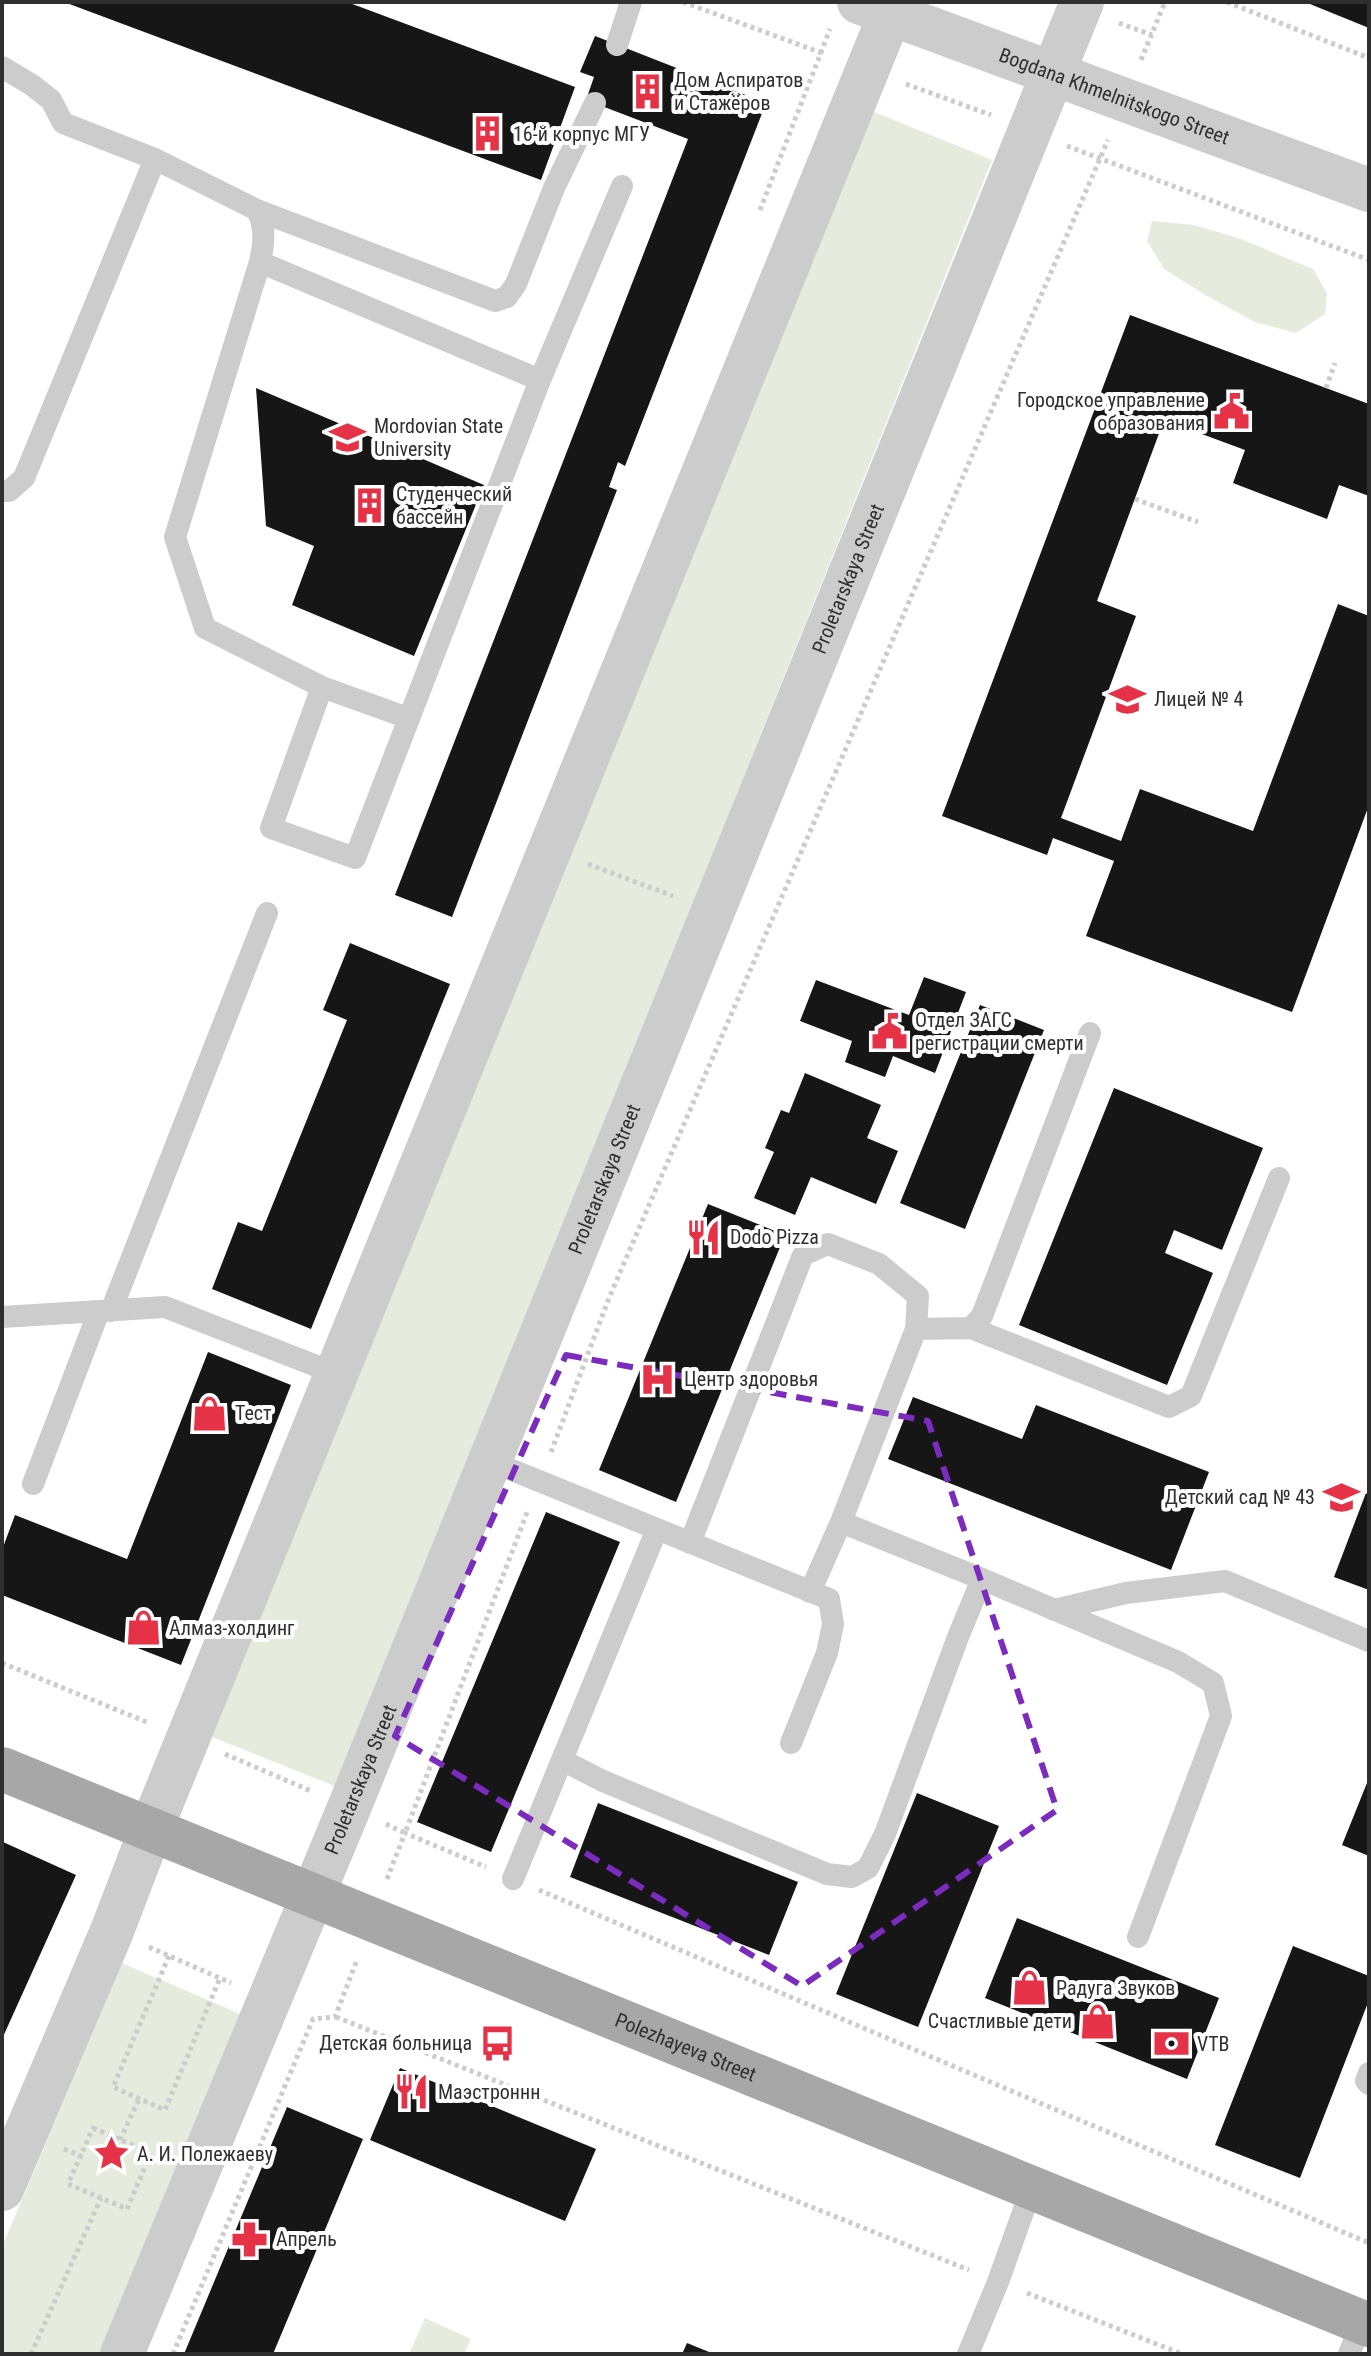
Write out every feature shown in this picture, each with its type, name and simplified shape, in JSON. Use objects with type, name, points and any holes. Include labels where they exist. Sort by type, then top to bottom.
[{"type":"main road","name":"Polezhayeva Street","points":[[2,1769],[1032,2187],[1360,2334]]},
{"type":"street","name":"Proletarskaya Street","points":[[126,2353],[1082,2]]},
{"type":"street","name":"Bogdana Khmelnitskogo Street","points":[[881,6],[1369,190]]},
{"type":"street","points":[[2,2189],[112,1931],[550,850],[881,6]]},
{"type":"lane","points":[[617,45],[631,2]]},
{"type":"lane","points":[[2,67],[51,100],[63,123],[155,159],[257,210],[495,301],[507,297],[516,284],[554,188],[595,103]]},
{"type":"lane","points":[[2,491],[9,491],[24,478],[155,159]]},
{"type":"lane","points":[[322,687],[271,828],[355,858],[540,380],[622,186]]},
{"type":"lane","points":[[257,210],[263,222],[265,242],[260,262],[175,537],[205,628],[322,687],[408,718]]},
{"type":"lane","points":[[260,262],[540,380]]},
{"type":"lane","points":[[33,1484],[267,913]]},
{"type":"lane","points":[[971,1328],[982,1316],[1090,1033]]},
{"type":"lane","points":[[916,1329],[971,1328],[1169,1407],[1191,1396],[1279,1178]]},
{"type":"lane","points":[[690,1543],[803,1255],[828,1244],[879,1264],[918,1296],[916,1329],[841,1522],[810,1592]]},
{"type":"lane","points":[[2,1317],[165,1307],[337,1374]]},
{"type":"lane","points":[[490,1461],[829,1599],[833,1624],[827,1653],[791,1743]]},
{"type":"lane","points":[[841,1522],[1178,1662],[1213,1683],[1221,1716],[1138,1937]]},
{"type":"lane","points":[[513,1879],[657,1529]]},
{"type":"lane","points":[[562,1760],[603,1781],[816,1870],[852,1877],[868,1868],[885,1834],[982,1579]]},
{"type":"lane","points":[[1054,1610],[1126,1593],[1225,1581],[1369,1641]]},
{"type":"lane","points":[[1369,2073],[1366,2081],[1369,2084]]},
{"type":"lane","points":[[968,2354],[1032,2187]]},
{"type":"path","points":[[189,1738],[405,1833],[609,1298],[1165,2]]},
{"type":"path","points":[[1227,2],[1369,58]]},
{"type":"path","points":[[1326,388],[1335,363]]},
{"type":"path","points":[[1135,499],[1198,522]]},
{"type":"path","points":[[550,850],[767,932]]},
{"type":"path","points":[[2,1663],[149,1723]]},
{"type":"path","points":[[112,1931],[270,1999]]},
{"type":"path","points":[[169,1956],[113,2087],[139,2099],[165,2110],[220,1978]]},
{"type":"path","points":[[335,2017],[1182,2354]]},
{"type":"path","points":[[120,2140],[139,2099]]},
{"type":"path","points":[[93,2128],[120,2140],[151,2153],[127,2209],[68,2184],[93,2128]]},
{"type":"path","points":[[70,2151],[81,2156]]},
{"type":"path","points":[[31,2354],[101,2198]]},
{"type":"highlighted area","points":[[566,1355],[928,1421],[1057,1810],[802,1986],[395,1736]]},
{"type":"green space","points":[[867,109],[992,160],[337,1787],[212,1737]]},
{"type":"green space","points":[[1152,221],[1194,225],[1241,239],[1313,269],[1327,293],[1325,314],[1296,333],[1255,322],[1164,269],[1147,241]]},
{"type":"green space","points":[[122,1963],[247,2017],[104,2354],[2,2354],[2,2247]]},
{"type":"green space","points":[[425,2318],[471,2339],[464,2354],[409,2354]]},
{"type":"building","name":"16-й корпус МГУ","points":[[64,2],[347,2],[575,87],[541,180]]},
{"type":"building","points":[[1305,2],[1369,2],[1369,28]]},
{"type":"building","points":[[595,36],[766,103],[625,466],[618,462],[609,487],[617,490],[452,917],[395,895],[688,139],[586,100],[594,77],[580,72]]},
{"type":"building","points":[[1130,315],[1369,404],[1369,496],[1339,485],[1327,519],[1233,483],[1245,450],[1164,420],[1097,601],[1136,616],[1061,818],[1121,841],[1140,789],[1253,831],[1338,604],[1369,616],[1369,805],[1292,1012],[1086,936],[1114,861],[1053,838],[1047,855],[942,816]]},
{"type":"building","name":"Студенческий бассейн","points":[[256,388],[484,485],[414,656],[292,605],[314,546],[266,526]]},
{"type":"building","points":[[350,943],[450,984],[311,1329],[212,1289],[238,1222],[262,1231],[347,1020],[323,1010]]},
{"type":"building","name":"Отдел ЗАГС регистрации смерти","points":[[924,977],[966,992],[935,1073],[893,1056],[885,1077],[845,1062],[852,1041],[800,1021],[816,980],[909,1015]]},
{"type":"building","points":[[980,1005],[1044,1030],[965,1229],[900,1203]]},
{"type":"building","points":[[805,1073],[881,1105],[867,1138],[898,1151],[876,1204],[811,1177],[795,1215],[754,1198],[774,1152],[765,1148],[781,1110],[789,1113]]},
{"type":"building","points":[[1114,1088],[1263,1148],[1222,1250],[1174,1230],[1165,1253],[1213,1273],[1167,1385],[1019,1325]]},
{"type":"building","points":[[708,1204],[785,1235],[676,1502],[599,1470]]},
{"type":"building","points":[[208,1352],[291,1385],[181,1665],[2,1595],[2,1550],[15,1515],[127,1559]]},
{"type":"building","points":[[913,1397],[1022,1439],[1036,1405],[1209,1472],[1171,1570],[888,1459]]},
{"type":"building","points":[[1369,1485],[1369,1590],[1334,1577]]},
{"type":"building","points":[[546,1512],[620,1542],[491,1852],[417,1822]]},
{"type":"building","points":[[1369,1778],[1369,1856],[1342,1845]]},
{"type":"building","points":[[917,1793],[999,1826],[918,2027],[836,1994]]},
{"type":"building","points":[[598,1803],[798,1882],[769,1955],[570,1877]]},
{"type":"building","points":[[2,1844],[76,1875],[2,2039]]},
{"type":"building","points":[[1017,1918],[1219,1998],[1187,2079],[985,1998]]},
{"type":"building","points":[[1293,1946],[1369,1976],[1369,2000],[1300,2178],[1215,2145]]},
{"type":"building","points":[[400,2068],[596,2149],[565,2221],[370,2140]]},
{"type":"building","points":[[287,2107],[363,2139],[273,2354],[184,2354]]},
{"type":"building","points":[[687,2343],[714,2354],[682,2354]]},
{"type":"place","name":"Дом Аспиратов и Стажёров","points":[[648,91]]},
{"type":"place","name":"16-й корпус МГУ","points":[[487,134]]},
{"type":"place","name":"Городское управление образования","points":[[1231,412]]},
{"type":"place","name":"Mordovian State University","points":[[348,437]]},
{"type":"place","name":"Студенческий бассейн","points":[[370,506]]},
{"type":"place","name":"Лицей № 4","points":[[1128,699]]},
{"type":"place","name":"Отдел ЗАГС регистрации смерти","points":[[889,1031]]},
{"type":"place","name":"Dodo Pizza","points":[[704,1237]]},
{"type":"place","name":"Центр здоровья","points":[[658,1379]]},
{"type":"place","name":"Тест","points":[[209,1413]]},
{"type":"place","name":"Детский сад № 43","points":[[1341,1497]]},
{"type":"place","name":"Алмаз-холдинг","points":[[143,1628]]},
{"type":"place","name":"Радуга Звуков","points":[[1030,1988]]},
{"type":"place","name":"Счастливые дети","points":[[1098,2021]]},
{"type":"place","name":"Детская больница","points":[[498,2043]]},
{"type":"place","name":"VTB","points":[[1171,2044]]},
{"type":"place","name":"Маэстроннн","points":[[412,2092]]},
{"type":"place","name":"А. И. Полежаеву","points":[[111,2154]]},
{"type":"place","name":"Апрель","points":[[250,2239]]}]
